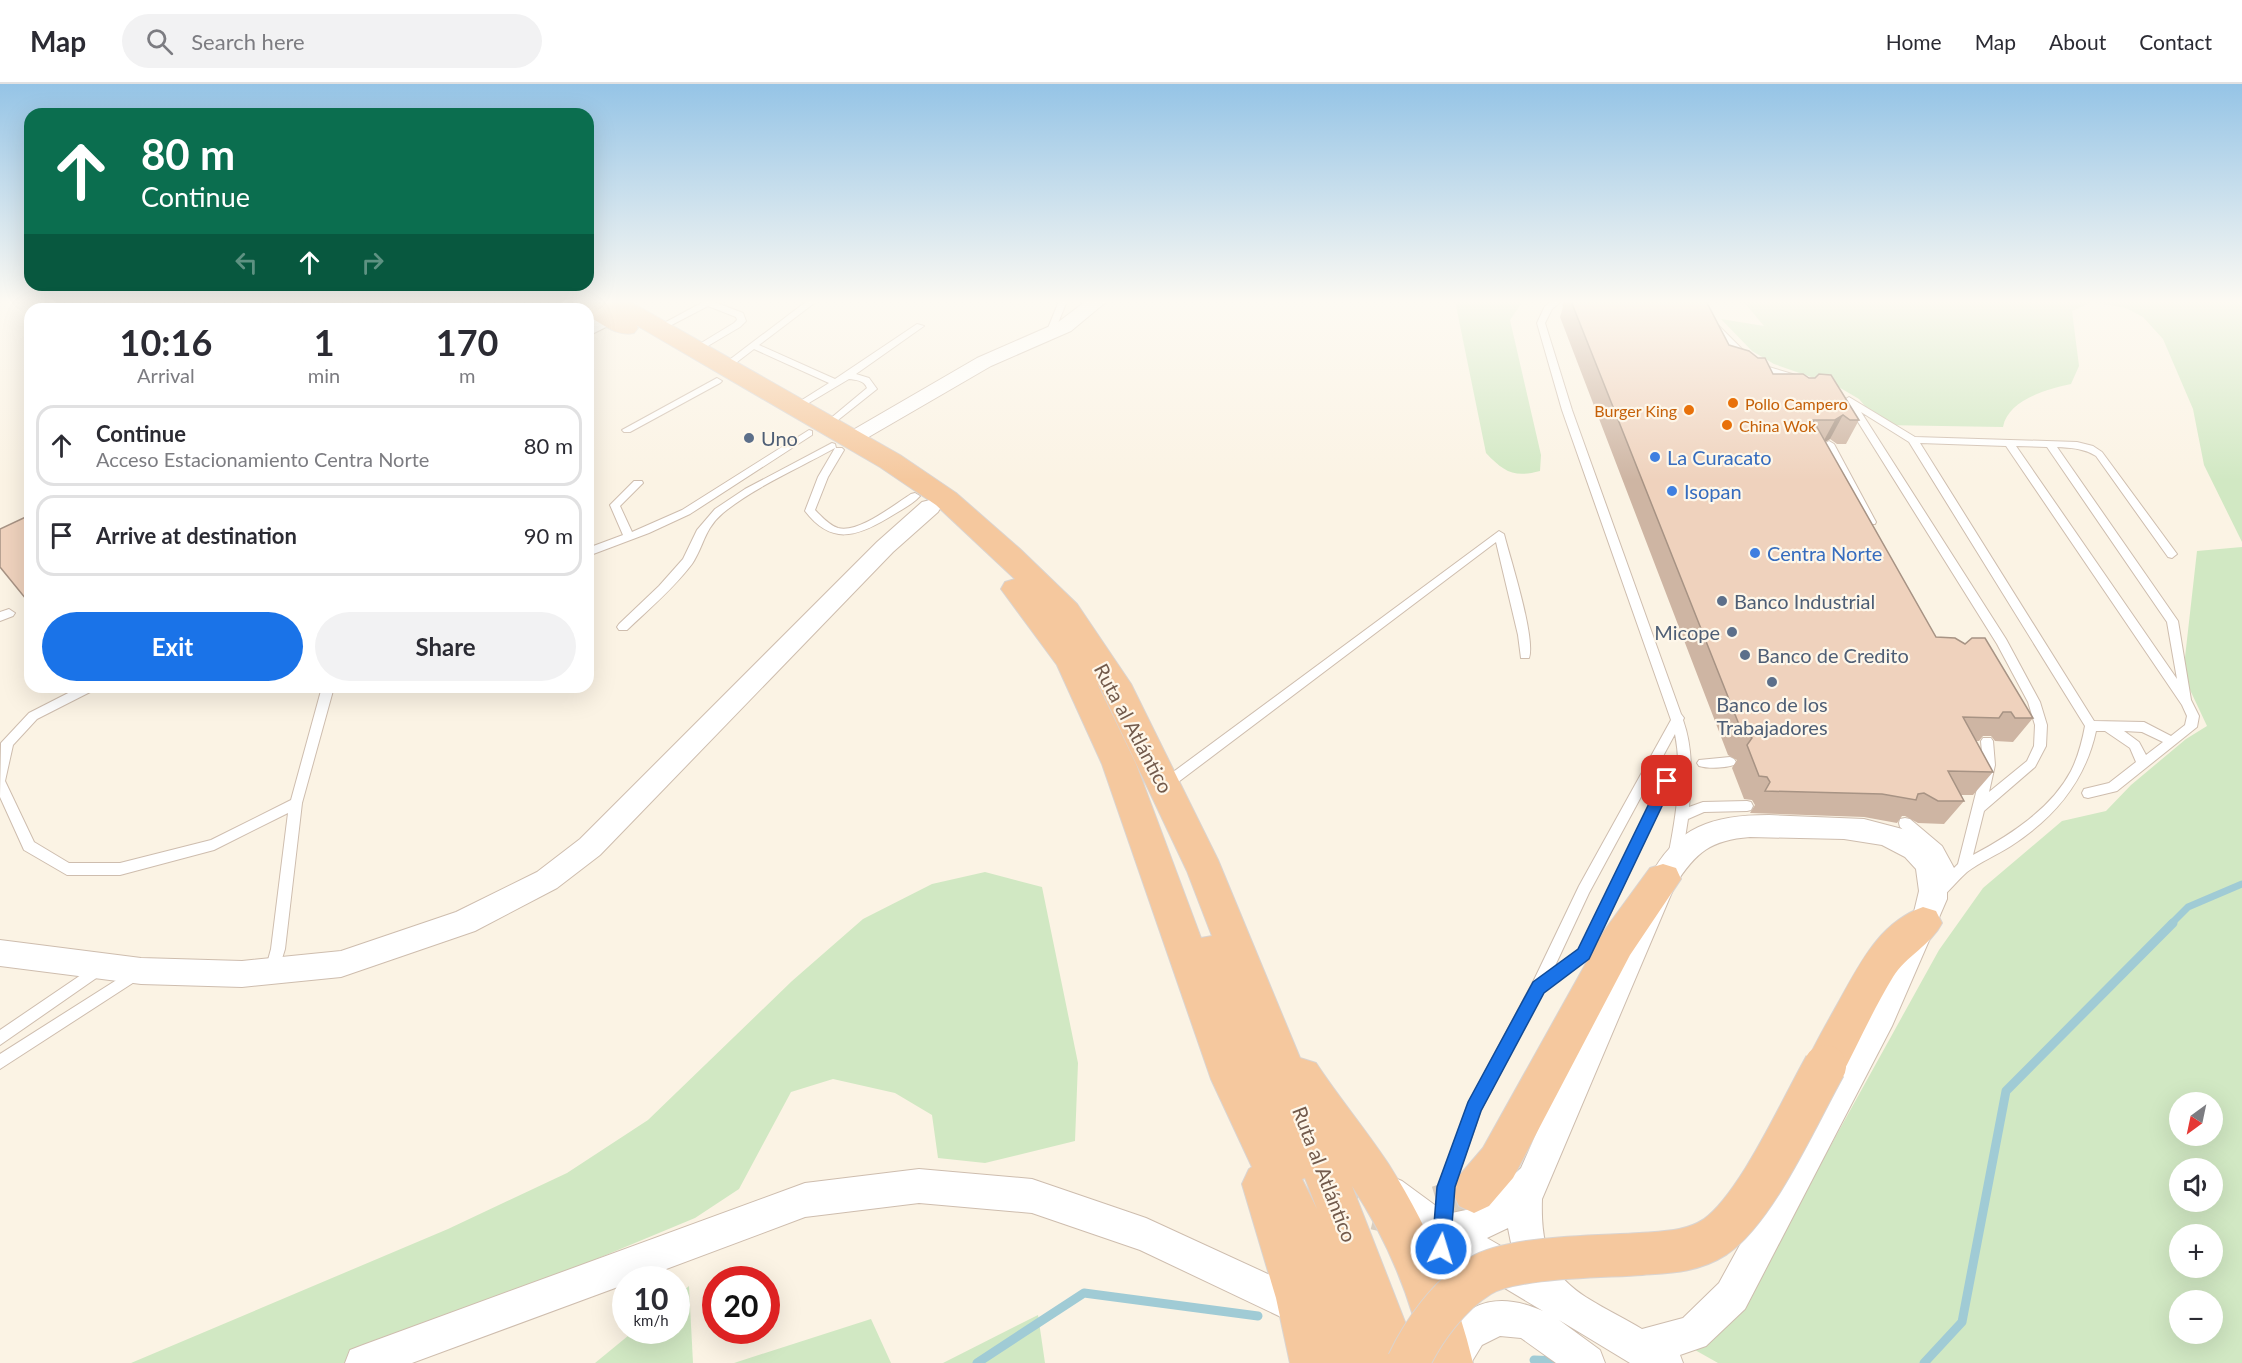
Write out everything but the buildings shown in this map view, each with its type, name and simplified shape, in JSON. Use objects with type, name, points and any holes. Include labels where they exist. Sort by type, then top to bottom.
[{"type":"highway","name":"Ruta al Atlántico","points":[[697,361],[832,438],[946,499],[1010,556],[1066,612],[1115,684],[1205,871],[1312,1138],[1397,1363]]},
{"type":"highway","name":"Ruta al Atlántico","points":[[707,361],[721,374],[798,407],[832,438],[922,502],[995,566],[1041,618],[1071,661],[1119,764],[1142,822],[1232,1079],[1308,1239],[1350,1363]]},
{"type":"highway","points":[[1071,661],[1104,709],[1127,753],[1227,996],[1262,1089],[1281,1129],[1301,1158]]},
{"type":"highway","points":[[1474,1191],[1503,1156],[1585,1008],[1617,943],[1669,869]]},
{"type":"highway","points":[[1408,1363],[1419,1339],[1442,1312],[1480,1276],[1519,1264],[1686,1250],[1699,1247],[1717,1237],[1734,1223],[1748,1204],[1880,964],[1936,899]]},
{"type":"highway","points":[[1259,1010],[1307,1086],[1372,1178],[1411,1245],[1447,1349]]},
{"type":"highway","points":[[1232,1079],[1299,1298],[1314,1363]]},
{"type":"street","points":[[832,438],[987,361]]},
{"type":"street","points":[[0,953],[141,971],[242,974],[341,964],[465,921],[547,880],[590,847],[885,547],[922,502]]},
{"type":"street","points":[[1372,1178],[1443,1232],[1651,1356],[1693,1333],[1732,1296],[1891,998],[1936,899],[1934,879],[1926,860],[1909,845],[1887,834],[1858,829],[1738,825],[1714,830],[1690,843],[1669,869],[1525,1199],[1523,1224],[1528,1251],[1538,1278],[1553,1297]]},
{"type":"street","points":[[1443,1232],[1484,1225],[1512,1204],[1533,1177]]},
{"type":"street","points":[[363,1363],[805,1200],[919,1186],[1032,1196],[1146,1236],[1281,1299]]},
{"type":"street","points":[[1447,1349],[1462,1340],[1474,1327],[1489,1320],[1506,1318],[1524,1321],[1587,1363]]},
{"type":"lane","points":[[627,430],[721,374],[736,361]]},
{"type":"lane","points":[[788,361],[836,382]]},
{"type":"lane","points":[[798,407],[869,361]]},
{"type":"lane","points":[[1552,361],[1567,410],[1678,718],[1687,764],[1683,815],[1669,869]]},
{"type":"lane","points":[[1752,361],[1789,388]]},
{"type":"lane","points":[[1762,368],[1810,383]]},
{"type":"lane","points":[[623,627],[663,589],[688,561],[701,531],[719,511],[832,438],[872,389],[865,380],[847,376]]},
{"type":"lane","points":[[1936,899],[1964,867],[2001,847],[2027,828],[2065,794],[2084,762],[2091,726],[1914,440],[1844,398],[2002,642],[2034,702],[2041,725],[2040,746],[2031,764],[1980,807]]},
{"type":"lane","points":[[832,438],[823,477],[810,511],[824,525],[842,533],[856,530],[922,502]]},
{"type":"lane","points":[[594,550],[645,531],[686,512],[832,438]]},
{"type":"lane","points":[[1914,440],[2077,445],[2090,448],[2099,454],[2172,554]]},
{"type":"lane","points":[[2009,442],[2187,703],[2193,716],[2191,727],[2113,787],[2088,793]]},
{"type":"lane","points":[[1828,444],[1879,537]]},
{"type":"lane","points":[[2050,444],[2172,621],[2187,703]]},
{"type":"lane","points":[[629,536],[615,505],[638,483]]},
{"type":"lane","points":[[1165,785],[1499,534],[1524,635],[1525,655]]},
{"type":"lane","points":[[78,693],[33,716],[7,743],[0,781],[29,846],[67,869],[120,869],[214,845],[296,803]]},
{"type":"lane","points":[[272,971],[278,948],[296,803],[326,693]]},
{"type":"lane","points":[[1447,1349],[1437,1283],[1446,1187],[1458,1148],[1474,1107],[1538,987],[1584,890],[1678,718]]},
{"type":"lane","points":[[2091,726],[2144,727],[2171,741]]},
{"type":"lane","points":[[2106,727],[2135,745],[2143,763]]},
{"type":"lane","points":[[1964,867],[1989,765],[1987,741]]},
{"type":"lane","points":[[1703,763],[1731,762]]},
{"type":"lane","points":[[1585,1008],[1584,954],[1667,781]]},
{"type":"lane","points":[[1683,815],[1703,807],[1747,806]]},
{"type":"lane","points":[[1905,823],[1937,850],[1936,899]]},
{"type":"lane","points":[[1538,987],[1584,954]]},
{"type":"lane","points":[[0,1038],[103,966]]},
{"type":"lane","points":[[0,1062],[141,971]]},
{"type":"green space","points":[[1467,361],[1519,361],[1541,455],[1540,471],[1523,474],[1510,472],[1498,465],[1486,453]]},
{"type":"green space","points":[[1768,361],[2078,361],[2079,366],[2071,384],[2040,393],[2020,403],[2006,418],[2003,427],[1881,425],[1859,399],[1837,386]]},
{"type":"green space","points":[[2172,361],[2242,361],[2242,542],[2204,465],[2193,409]]},
{"type":"green space","points":[[2242,547],[2242,1363],[1718,1363],[1695,1350],[1739,1311],[1939,950],[1983,888],[2062,821],[2106,811],[2131,785],[2186,739],[2207,726],[2183,675],[2197,551]]},
{"type":"green space","points":[[985,872],[1042,887],[1078,1063],[1075,1141],[985,1163],[938,1158],[932,1115],[895,1093],[833,1079],[791,1092],[739,1189],[695,1218],[517,1292],[366,1363],[131,1363],[448,1229],[567,1173],[648,1120],[792,981],[863,919],[932,884]]},
{"type":"green space","points":[[690,1305],[693,1363],[595,1363],[618,1344],[690,1344]]},
{"type":"green space","points":[[1038,1315],[1045,1363],[943,1363]]},
{"type":"green space","points":[[871,1319],[891,1363],[734,1363]]},
{"type":"waterway","points":[[2171,924],[2188,907],[2242,884]]},
{"type":"waterway","points":[[1924,1363],[1962,1322],[2006,1091],[2173,923]]},
{"type":"waterway","points":[[977,1363],[1084,1293],[1258,1316]]},
{"type":"waterway","points":[[1534,1360],[1559,1361]]},
{"type":"tunnel","points":[[1321,1179],[1339,1193],[1358,1203],[1395,1212],[1415,1212],[1434,1208],[1474,1191]]},
{"type":"place","name":"Pollo Campero","points":[[1733,403]]},
{"type":"place","name":"Burger King","points":[[1689,410]]},
{"type":"place","name":"China Wok","points":[[1727,425]]},
{"type":"place","name":"Uno","points":[[749,438]]},
{"type":"place","name":"La Curacato","points":[[1655,457]]},
{"type":"place","name":"Isopan","points":[[1672,491]]},
{"type":"place","name":"Centra Norte","points":[[1755,553]]},
{"type":"place","name":"Banco Industrial","points":[[1722,601]]},
{"type":"place","name":"Micope","points":[[1732,632]]},
{"type":"place","name":"Banco de Credito","points":[[1745,655]]},
{"type":"place","name":"Banco de los Trabajadores","points":[[1772,682]]},
{"type":"route","points":[[1441,1249],[1446,1187],[1474,1107],[1538,987],[1584,954],[1667,781]]}]
